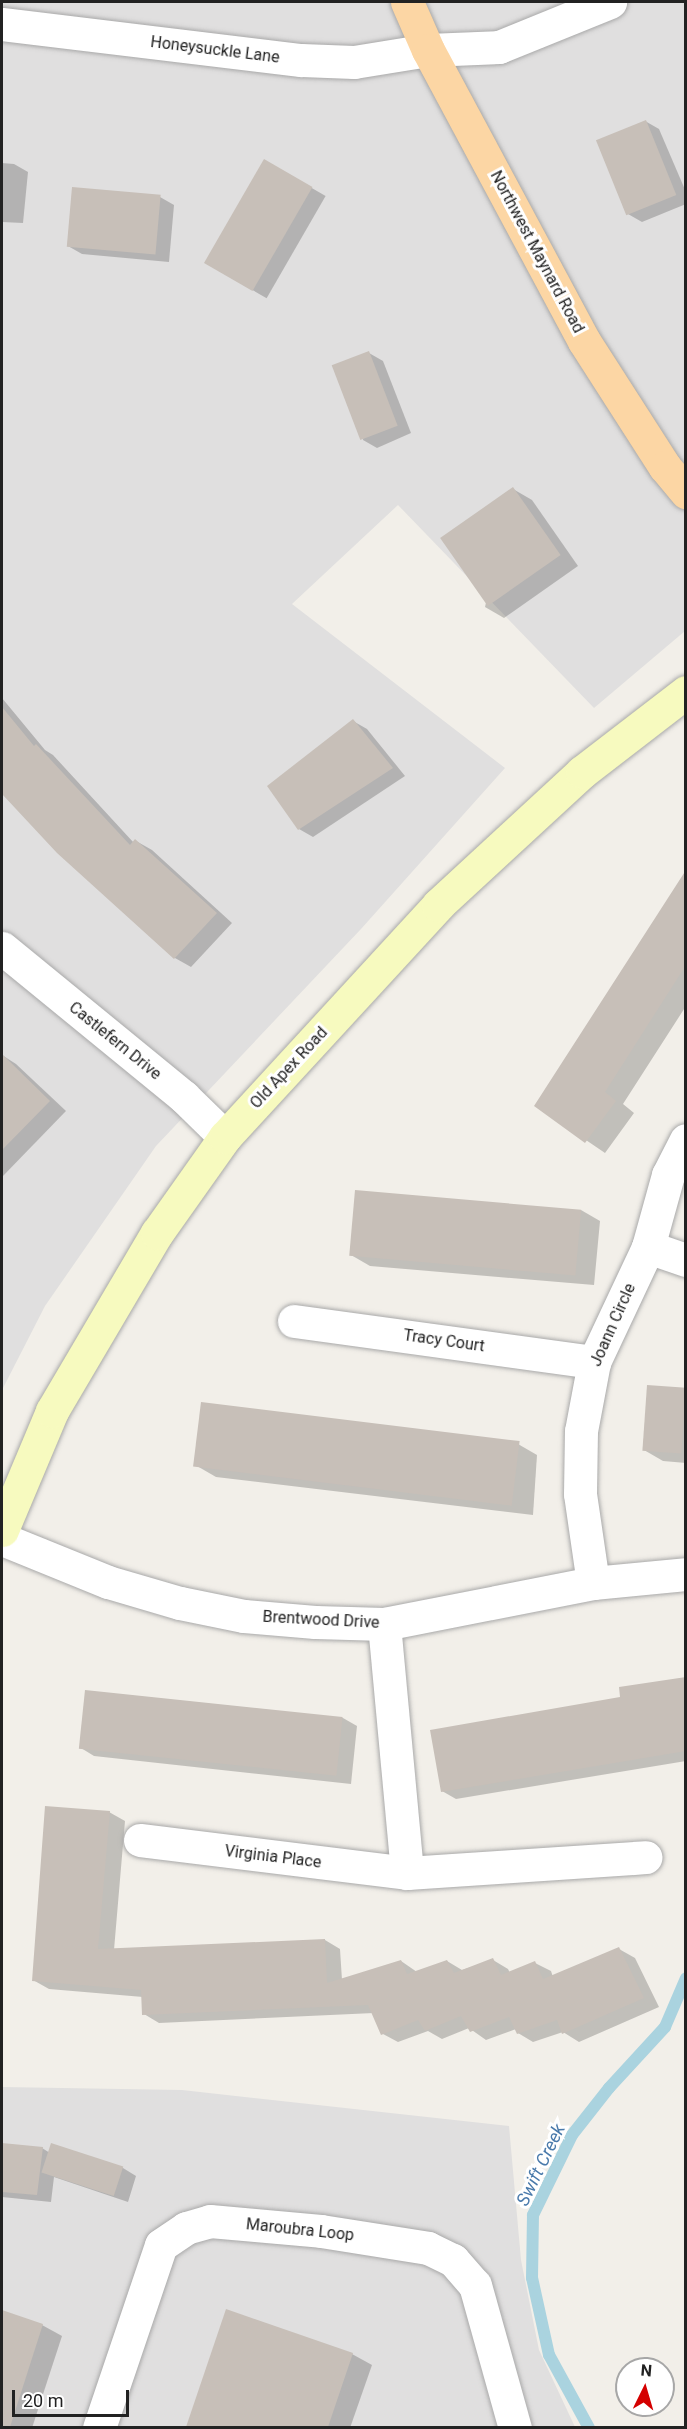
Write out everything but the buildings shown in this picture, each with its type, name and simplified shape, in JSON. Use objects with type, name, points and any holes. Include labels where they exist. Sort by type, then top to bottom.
[{"type":"main road","name":"Northwest Maynard Road","points":[[407,2],[428,50],[584,341],[665,466],[686,492]]},
{"type":"main road","name":"Old Apex Road","points":[[2,1530],[52,1411],[157,1233],[225,1137],[438,905],[582,772],[686,692]]},
{"type":"street","name":"Honeysuckle Lane","points":[[2,24],[301,60],[354,62],[428,50],[499,47],[610,2]]},
{"type":"street","name":"Castlefern Drive","points":[[2,948],[184,1097],[225,1137]]},
{"type":"street","name":"Joann Circle","points":[[593,1583],[579,1494],[581,1431],[594,1362],[648,1247],[668,1175],[686,1140]]},
{"type":"street","points":[[648,1247],[686,1260]]},
{"type":"street","name":"Tracy Court","points":[[294,1321],[594,1362]]},
{"type":"street","name":"Brentwood Drive","points":[[2,1539],[108,1582],[180,1603],[244,1616],[384,1624],[593,1583],[686,1574]]},
{"type":"street","points":[[384,1624],[407,1874]]},
{"type":"street","name":"Virginia Place","points":[[140,1840],[407,1874],[645,1857]]},
{"type":"street","name":"Maroubra Loop","points":[[99,2427],[161,2245],[186,2228],[210,2221],[321,2231],[428,2248],[453,2260],[475,2285],[515,2427]]},
{"type":"shaded area","points":[[2,2],[685,2],[685,631],[594,708],[398,505],[292,604],[505,768],[361,929],[156,1146],[45,1306],[2,1390]]},
{"type":"shaded area","points":[[2,2087],[182,2090],[509,2126],[521,2260],[539,2350],[575,2427],[2,2428]]},
{"type":"waterway","name":"Swift Creek","points":[[589,2428],[549,2355],[532,2278],[533,2215],[572,2135],[609,2088],[665,2027],[686,1978]]}]
